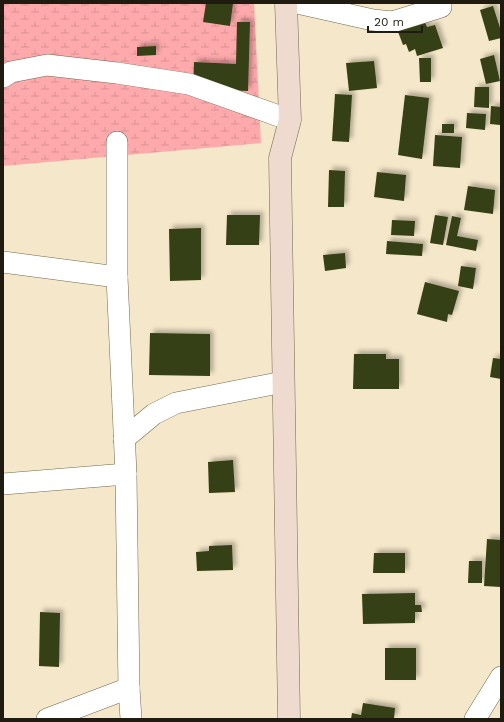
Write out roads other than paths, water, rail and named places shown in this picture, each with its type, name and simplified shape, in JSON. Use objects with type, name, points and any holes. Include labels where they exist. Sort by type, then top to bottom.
[{"type":"street","points":[[286,3],[290,120],[280,158],[289,719]]},
{"type":"street","points":[[296,3],[373,20],[392,22],[441,7]]},
{"type":"street","points":[[3,77],[11,72],[47,65],[117,73],[189,84],[290,120]]},
{"type":"street","points":[[117,142],[118,277],[126,474],[129,688],[131,719]]},
{"type":"street","points":[[280,158],[290,169],[295,504],[286,520]]},
{"type":"street","points":[[3,262],[118,277]]},
{"type":"street","points":[[124,439],[154,414],[176,403],[283,382]]},
{"type":"street","points":[[3,484],[126,474]]},
{"type":"street","points":[[475,719],[501,677]]},
{"type":"street","points":[[48,719],[129,688]]}]
